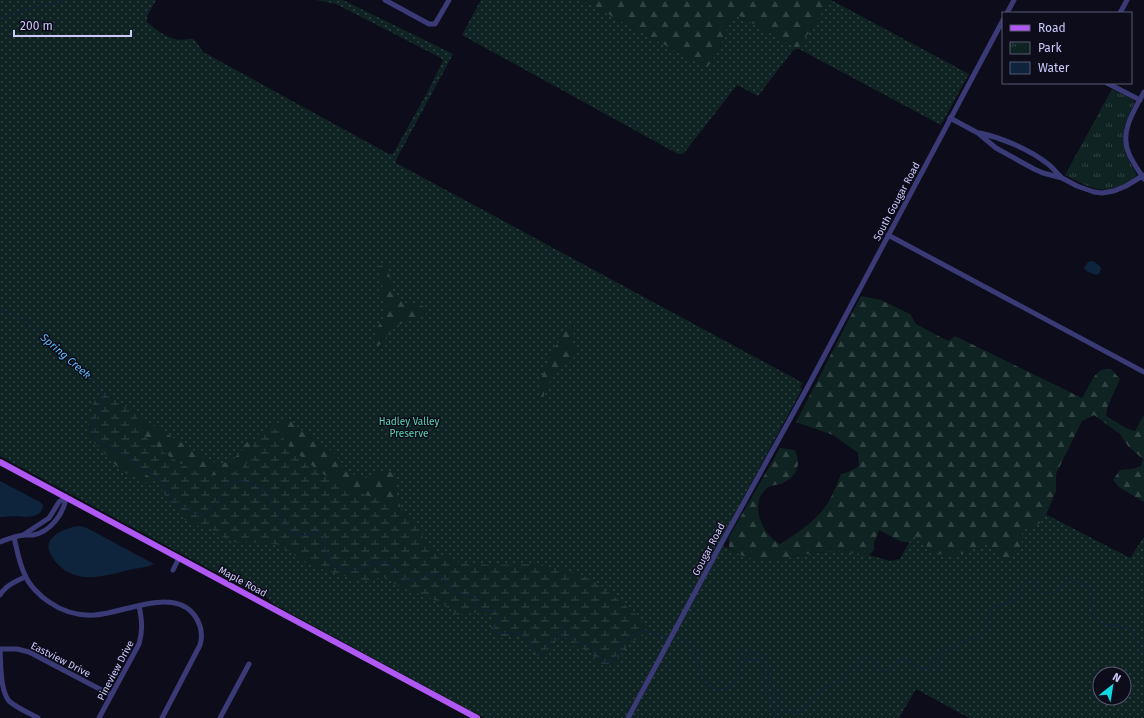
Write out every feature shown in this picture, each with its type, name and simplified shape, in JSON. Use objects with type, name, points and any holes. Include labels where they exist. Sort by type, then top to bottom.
[{"type":"main road","name":"Maple Road","points":[[0,462],[477,718]]},
{"type":"street","points":[[385,0],[429,24],[435,24],[449,0]]},
{"type":"street","points":[[1008,12],[1014,0]]},
{"type":"street","points":[[1121,12],[1127,0]]},
{"type":"street","name":"South Gougar Road","points":[[806,390],[950,118],[1002,27]]},
{"type":"street","points":[[1109,84],[1140,100]]},
{"type":"street","points":[[978,132],[996,148],[1038,171],[1062,178],[1085,189],[1102,193],[1119,190],[1143,176],[1129,154],[1126,141],[1126,132],[1144,92]]},
{"type":"street","points":[[950,118],[978,132],[1000,138],[1039,158],[1048,164],[1062,178]]},
{"type":"street","points":[[888,235],[1144,372]]},
{"type":"street","name":"Gougar Road","points":[[628,718],[716,553],[806,390]]},
{"type":"street","points":[[0,542],[14,537],[39,533],[51,525],[61,514],[65,505],[66,497]]},
{"type":"street","points":[[14,537],[20,564],[25,577],[42,597],[56,606],[72,612],[95,615],[167,601],[179,604],[191,611],[200,626],[202,638],[200,648],[162,718]]},
{"type":"street","points":[[173,570],[179,558]]},
{"type":"street","points":[[0,595],[2,591],[13,583],[25,577]]},
{"type":"street","name":"Pineview Drive","points":[[99,718],[140,644],[143,624],[139,606]]},
{"type":"street","name":"Eastview Drive","points":[[0,650],[17,649],[29,652],[111,695]]},
{"type":"street","points":[[0,650],[2,686],[4,694],[13,704],[38,718]]},
{"type":"street","points":[[220,718],[249,664]]},
{"type":"green space","name":"Hadley Valley Preserve","points":[[0,0],[156,0],[147,16],[147,22],[163,34],[171,38],[181,40],[193,39],[203,52],[389,154],[393,154],[443,61],[441,58],[336,4],[316,0],[343,0],[453,54],[396,160],[396,163],[803,383],[800,387],[802,389],[625,718],[484,718],[275,605],[254,586],[244,586],[230,580],[0,456]]},
{"type":"green space","points":[[481,0],[582,0],[707,68],[719,50],[728,24],[738,15],[798,49],[794,49],[758,96],[737,85],[684,153],[678,154],[462,35]]},
{"type":"green space","points":[[582,0],[830,0],[798,49],[738,15],[728,24],[719,50],[707,68]]},
{"type":"green space","points":[[831,0],[969,74],[941,125],[798,49]]},
{"type":"green space","points":[[1112,89],[1135,102],[1124,127],[1123,141],[1126,155],[1137,175],[1132,180],[1113,189],[1092,188],[1065,175]]},
{"type":"green space","points":[[386,264],[393,293],[404,303],[417,304],[426,308],[426,316],[412,319],[398,325],[391,331],[383,342],[376,346],[374,342],[375,334],[385,312],[385,305],[381,295],[378,267]]},
{"type":"green space","points":[[861,296],[881,300],[910,314],[916,324],[948,341],[955,336],[1082,398],[1096,374],[1105,369],[1111,369],[1120,379],[1107,408],[1106,416],[1128,429],[1135,431],[1144,415],[1144,502],[1119,487],[1113,480],[1120,470],[1132,469],[1141,466],[1143,459],[1128,446],[1120,434],[1094,415],[1082,421],[1056,474],[1056,491],[1046,515],[1041,522],[1033,527],[1022,529],[1022,544],[1008,559],[1001,559],[993,548],[984,544],[963,553],[943,555],[928,550],[924,539],[913,536],[910,542],[902,542],[879,530],[874,543],[874,550],[869,555],[827,552],[763,560],[746,557],[729,548],[729,537],[780,448],[795,450],[798,460],[797,470],[788,480],[766,489],[761,495],[758,503],[758,511],[763,527],[774,540],[780,544],[806,526],[818,515],[830,500],[841,474],[849,472],[859,466],[858,453],[833,435],[796,422]]},
{"type":"green space","points":[[569,325],[575,325],[572,343],[576,352],[572,361],[560,368],[550,382],[544,393],[543,403],[540,407],[540,386],[543,375],[552,353]]},
{"type":"green space","points":[[105,392],[135,414],[143,434],[157,447],[190,469],[206,475],[221,475],[241,469],[251,455],[255,439],[259,433],[267,430],[281,429],[285,443],[321,473],[343,486],[393,503],[410,515],[419,525],[425,544],[438,554],[462,563],[492,565],[530,564],[559,568],[586,577],[600,585],[638,616],[643,623],[643,636],[630,643],[613,665],[605,667],[597,663],[592,653],[573,646],[563,635],[556,640],[540,657],[533,653],[524,640],[515,635],[502,638],[493,636],[491,627],[494,617],[490,615],[476,613],[458,615],[440,602],[398,586],[388,578],[358,581],[313,567],[287,549],[276,544],[232,542],[209,528],[193,525],[186,521],[177,512],[155,480],[127,463],[121,454],[99,447],[88,438],[92,406],[97,398]]},
{"type":"green space","points":[[135,414],[209,460],[220,464],[231,461],[241,452],[244,444],[254,438],[253,449],[247,464],[237,471],[207,476],[171,458],[144,435]]},
{"type":"green space","points":[[282,420],[290,420],[320,444],[332,451],[351,473],[362,478],[373,478],[379,472],[392,471],[396,479],[396,491],[400,508],[393,503],[363,495],[343,486],[321,473],[284,443],[281,429],[270,428]]},
{"type":"green space","points":[[99,447],[121,454],[127,463],[155,480],[150,486],[144,481],[124,472],[114,464]]},
{"type":"green space","points":[[951,465],[1130,558],[1144,537],[1144,718],[969,718],[916,689],[899,718],[630,718],[722,545],[745,557],[780,559],[813,553],[845,551],[869,555],[890,561],[900,559]]},
{"type":"water","points":[[1093,261],[1100,266],[1101,269],[1099,274],[1096,275],[1086,271],[1084,268],[1088,262]]},
{"type":"water","points":[[0,481],[40,502],[43,505],[40,513],[29,517],[0,517]]},
{"type":"water","points":[[79,526],[87,528],[154,564],[97,577],[82,577],[69,573],[61,568],[55,561],[49,551],[49,545],[54,536],[64,530]]},
{"type":"waterway","points":[[0,18],[43,5],[66,0]]},
{"type":"waterway","name":"Spring Creek","points":[[0,309],[22,318],[61,354],[96,382],[103,399],[93,427],[96,439],[121,451],[143,469],[157,477],[174,500],[194,514],[199,516],[204,514],[215,502],[220,500],[220,497],[232,482],[244,481],[261,488],[270,497],[285,528],[301,536],[320,532],[324,537],[327,554],[331,560],[341,568],[353,571],[371,563],[382,562],[395,567],[403,577],[410,580],[417,580],[430,574],[438,575],[444,578],[456,592],[474,597],[476,600],[476,607],[478,609],[497,612],[498,615],[494,630],[500,633],[519,633],[525,638],[538,655],[543,653],[560,628],[565,629],[573,640],[592,646],[604,662],[610,662],[616,657],[626,638],[644,630],[669,638]]},
{"type":"waterway","name":"Spring Creek","points":[[672,638],[685,642],[692,648],[703,678],[712,688],[721,689],[732,685],[738,677],[743,662],[746,658],[755,652],[760,654],[767,661],[774,694],[778,703],[783,709],[790,713],[799,713],[805,709],[816,695],[839,682],[852,671],[862,656],[869,656],[874,663],[883,670],[890,669],[901,659],[904,659],[920,669],[926,669],[948,650],[960,643],[982,634],[987,628],[993,608],[1015,599],[1019,595],[1025,583],[1028,581],[1031,580],[1043,592],[1051,594],[1072,580],[1090,587],[1093,597],[1090,601],[1095,618],[1102,623],[1119,626],[1130,630],[1134,636],[1138,649],[1144,654]]},
{"type":"waterway","points":[[746,659],[760,660],[765,691],[776,718]]}]
